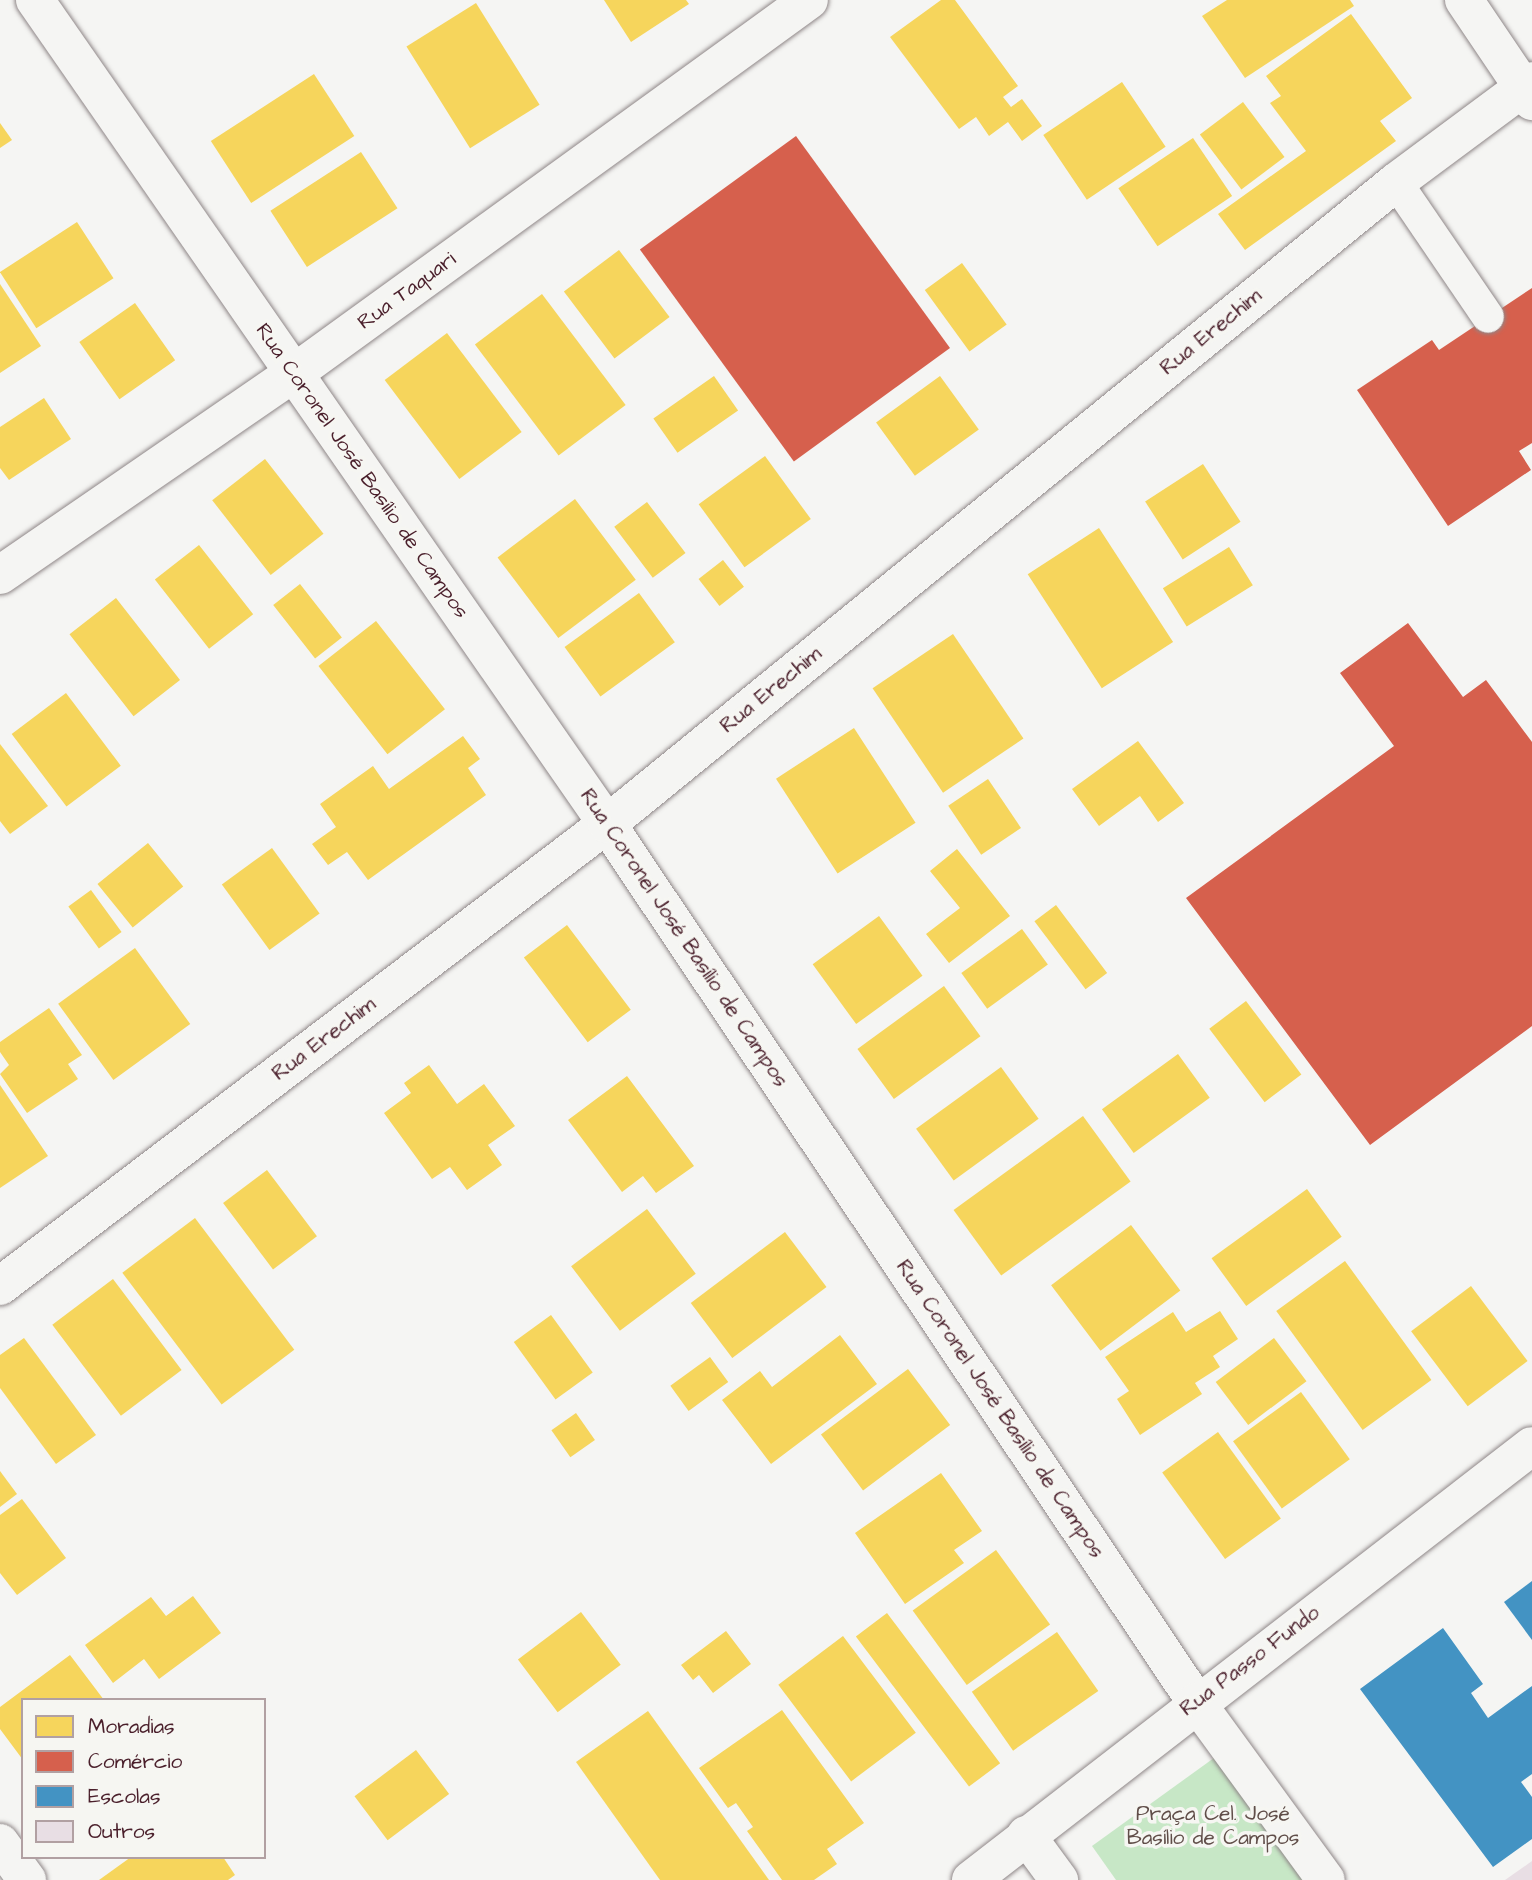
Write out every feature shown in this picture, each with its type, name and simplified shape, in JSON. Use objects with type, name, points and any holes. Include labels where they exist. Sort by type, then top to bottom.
[{"type":"street","name":"Rua Coronel José Basílio de Campos","points":[[36,0],[607,824],[1196,1702],[1326,1880]]},
{"type":"street","points":[[1464,0],[1529,90]]},
{"type":"street","name":"Rua Taquari","points":[[0,575],[293,374],[804,1]]},
{"type":"street","name":"Rua Erechim","points":[[0,1286],[607,824],[1396,182],[1529,90]]},
{"type":"street","name":"Rua Passo Fundo","points":[[971,1880],[1196,1702],[1532,1446]]},
{"type":"street","points":[[1026,1835],[1059,1880]]},
{"type":"street","points":[[0,1843],[27,1880]]},
{"type":"lane","points":[[1396,182],[1488,317]]},
{"type":"green space","name":"Praça Cel. José Basílio de Campos","points":[[1225,1750],[1319,1880],[1116,1880],[1092,1846]]},
{"type":"building: Moradias","points":[[604,0],[686,0],[689,4],[631,42]]},
{"type":"building: Moradias","points":[[941,0],[955,0],[1018,86],[1003,97],[1011,107],[1022,99],[1042,126],[1022,141],[1008,122],[989,136],[976,117],[959,129],[890,37]]},
{"type":"building: Moradias","points":[[1227,0],[1350,0],[1354,6],[1245,78],[1202,16]]},
{"type":"building: Moradias","points":[[476,3],[540,105],[470,148],[406,46]]},
{"type":"building: Moradias","points":[[1351,14],[1412,98],[1380,121],[1396,141],[1245,250],[1218,214],[1306,151],[1270,103],[1281,96],[1266,76]]},
{"type":"building: Moradias","points":[[314,74],[354,136],[251,203],[211,141]]},
{"type":"building: Moradias","points":[[1122,82],[1166,147],[1087,200],[1043,135]]},
{"type":"building: Moradias","points":[[1243,102],[1285,157],[1241,190],[1200,134]]},
{"type":"building: Moradias","points":[[0,123],[12,140],[0,148]]},
{"type":"building: Moradias","points":[[1193,138],[1232,196],[1158,246],[1118,188]]},
{"type":"building: Moradias","points":[[361,152],[397,208],[307,267],[270,211]]},
{"type":"building: Moradias","points":[[77,222],[113,278],[36,328],[0,272]]},
{"type":"building: Moradias","points":[[619,250],[670,317],[614,359],[564,292]]},
{"type":"building: Moradias","points":[[962,263],[1007,324],[969,352],[925,290]]},
{"type":"building: Moradias","points":[[0,284],[41,346],[0,373]]},
{"type":"building: Moradias","points":[[542,294],[626,405],[559,456],[475,345]]},
{"type":"building: Moradias","points":[[135,303],[175,360],[119,399],[79,342]]},
{"type":"building: Moradias","points":[[447,333],[522,432],[459,479],[385,380]]},
{"type":"building: Moradias","points":[[714,376],[738,410],[677,453],[653,418]]},
{"type":"building: Moradias","points":[[940,376],[979,429],[915,476],[876,422]]},
{"type":"building: Moradias","points":[[44,398],[71,439],[9,480],[0,468],[0,427]]},
{"type":"building: Moradias","points":[[765,456],[811,519],[745,567],[699,504]]},
{"type":"building: Moradias","points":[[265,459],[323,534],[271,575],[212,500]]},
{"type":"building: Moradias","points":[[1203,464],[1241,522],[1183,559],[1145,502]]},
{"type":"building: Moradias","points":[[575,499],[636,580],[558,638],[498,557]]},
{"type":"building: Moradias","points":[[647,502],[686,553],[653,578],[614,527]]},
{"type":"building: Moradias","points":[[1099,528],[1173,642],[1102,688],[1028,574]]},
{"type":"building: Moradias","points":[[199,545],[253,614],[209,649],[155,579]]},
{"type":"building: Moradias","points":[[1229,547],[1253,585],[1187,626],[1163,588]]},
{"type":"building: Moradias","points":[[723,560],[744,587],[720,606],[699,579]]},
{"type":"building: Moradias","points":[[300,584],[342,638],[315,659],[273,605]]},
{"type":"building: Moradias","points":[[639,593],[675,642],[600,696],[565,647]]},
{"type":"building: Moradias","points":[[116,598],[180,680],[134,716],[70,634]]},
{"type":"building: Moradias","points":[[376,621],[445,709],[387,754],[318,666]]},
{"type":"building: Moradias","points":[[953,634],[1023,738],[943,793],[873,688]]},
{"type":"building: Moradias","points":[[66,693],[121,766],[66,807],[12,734]]},
{"type":"building: Moradias","points":[[854,728],[916,823],[838,873],[776,779]]},
{"type":"building: Moradias","points":[[463,736],[480,759],[468,768],[486,795],[368,880],[347,852],[328,865],[312,844],[336,827],[320,804],[373,766],[389,789]]},
{"type":"building: Moradias","points":[[1138,741],[1184,803],[1158,822],[1140,796],[1099,826],[1072,789]]},
{"type":"building: Moradias","points":[[0,744],[48,806],[10,834],[0,821]]},
{"type":"building: Moradias","points":[[988,779],[1021,828],[981,855],[948,806]]},
{"type":"building: Moradias","points":[[148,843],[183,887],[133,927],[97,884]]},
{"type":"building: Moradias","points":[[272,848],[320,914],[269,950],[222,884]]},
{"type":"building: Moradias","points":[[957,849],[1010,916],[949,963],[926,934],[960,908],[930,871]]},
{"type":"building: Moradias","points":[[91,890],[122,932],[99,949],[68,906]]},
{"type":"building: Moradias","points":[[1056,905],[1107,973],[1086,989],[1034,921]]},
{"type":"building: Moradias","points":[[879,916],[922,976],[856,1024],[813,964]]},
{"type":"building: Moradias","points":[[567,925],[631,1010],[588,1042],[524,957]]},
{"type":"building: Moradias","points":[[1022,929],[1048,965],[987,1009],[961,973]]},
{"type":"building: Moradias","points":[[135,948],[190,1024],[113,1080],[58,1004]]},
{"type":"building: Moradias","points":[[944,986],[980,1036],[894,1099],[857,1049]]},
{"type":"building: Moradias","points":[[1246,1001],[1301,1074],[1265,1102],[1209,1029]]},
{"type":"building: Moradias","points":[[49,1008],[82,1055],[68,1064],[78,1079],[27,1113],[0,1074],[9,1065],[0,1052],[0,1042]]},
{"type":"building: Moradias","points":[[1178,1054],[1210,1098],[1134,1153],[1102,1109]]},
{"type":"building: Moradias","points":[[429,1065],[457,1104],[484,1084],[515,1126],[488,1145],[502,1165],[467,1190],[450,1167],[432,1179],[384,1113],[411,1093],[404,1083]]},
{"type":"building: Moradias","points":[[1001,1067],[1039,1119],[954,1180],[916,1129]]},
{"type":"building: Moradias","points":[[627,1076],[694,1166],[656,1193],[643,1176],[622,1192],[568,1120]]},
{"type":"building: Moradias","points":[[0,1085],[48,1156],[0,1188]]},
{"type":"building: Moradias","points":[[1083,1116],[1131,1182],[1001,1276],[954,1210]]},
{"type":"building: Moradias","points":[[267,1170],[317,1236],[273,1269],[223,1203]]},
{"type":"building: Moradias","points":[[1307,1189],[1342,1237],[1246,1306],[1212,1258]]},
{"type":"building: Moradias","points":[[647,1209],[696,1274],[620,1331],[571,1266]]},
{"type":"building: Moradias","points":[[195,1218],[294,1350],[222,1405],[122,1273]]},
{"type":"building: Moradias","points":[[1131,1225],[1180,1290],[1100,1351],[1051,1285]]},
{"type":"building: Moradias","points":[[785,1232],[827,1287],[732,1358],[691,1303]]},
{"type":"building: Moradias","points":[[1345,1261],[1431,1380],[1363,1430],[1276,1311]]},
{"type":"building: Moradias","points":[[113,1279],[182,1370],[121,1416],[52,1325]]},
{"type":"building: Moradias","points":[[1471,1286],[1528,1361],[1468,1406],[1411,1331]]},
{"type":"building: Moradias","points":[[1220,1311],[1238,1339],[1213,1356],[1220,1367],[1195,1383],[1202,1394],[1140,1435],[1117,1399],[1129,1391],[1105,1357],[1173,1312],[1186,1332]]},
{"type":"building: Moradias","points":[[551,1315],[593,1372],[556,1399],[514,1342]]},
{"type":"building: Moradias","points":[[840,1335],[877,1384],[771,1464],[722,1400],[760,1371],[772,1387]]},
{"type":"building: Moradias","points":[[24,1338],[96,1435],[56,1464],[0,1388],[0,1355]]},
{"type":"building: Moradias","points":[[1274,1338],[1306,1381],[1248,1425],[1216,1382]]},
{"type":"building: Moradias","points":[[710,1357],[728,1382],[689,1411],[670,1386]]},
{"type":"building: Moradias","points":[[908,1369],[950,1425],[863,1491],[821,1435]]},
{"type":"building: Moradias","points":[[1301,1392],[1350,1459],[1282,1509],[1233,1441]]},
{"type":"building: Moradias","points":[[576,1413],[595,1440],[570,1457],[551,1430]]},
{"type":"building: Moradias","points":[[1218,1432],[1281,1519],[1225,1559],[1162,1473]]},
{"type":"building: Moradias","points":[[0,1471],[17,1494],[0,1507]]},
{"type":"building: Moradias","points":[[941,1473],[982,1531],[954,1550],[964,1563],[905,1604],[855,1533]]},
{"type":"building: Moradias","points":[[22,1499],[66,1558],[17,1595],[0,1573],[0,1515]]},
{"type":"building: Moradias","points":[[996,1550],[1050,1624],[967,1685],[913,1611]]},
{"type":"building: Moradias","points":[[193,1596],[221,1633],[159,1679],[144,1659],[113,1683],[85,1645],[151,1597],[166,1616]]},
{"type":"building: Moradias","points":[[581,1612],[621,1665],[558,1712],[518,1660]]},
{"type":"building: Moradias","points":[[887,1613],[1000,1763],[969,1787],[856,1636]]},
{"type":"building: Moradias","points":[[726,1631],[751,1664],[713,1693],[699,1675],[693,1680],[681,1665]]},
{"type":"building: Moradias","points":[[1057,1632],[1098,1691],[1013,1751],[972,1692]]},
{"type":"building: Moradias","points":[[843,1636],[916,1733],[851,1781],[778,1685]]},
{"type":"building: Moradias","points":[[70,1655],[102,1698],[21,1698],[21,1757],[0,1729],[0,1707]]},
{"type":"building: Moradias","points":[[782,1710],[864,1823],[827,1849],[837,1864],[814,1880],[782,1880],[747,1831],[753,1827],[736,1803],[728,1808],[699,1768]]},
{"type":"building: Moradias","points":[[648,1711],[769,1880],[660,1880],[576,1762]]},
{"type":"building: Moradias","points":[[416,1750],[449,1794],[388,1840],[355,1796]]},
{"type":"building: Moradias","points":[[128,1859],[224,1859],[235,1875],[228,1880],[99,1880]]},
{"type":"building: Comércio","points":[[796,136],[950,348],[794,461],[640,249]]},
{"type":"building: Comércio","points":[[1532,288],[1532,443],[1519,451],[1531,470],[1448,526],[1357,390],[1432,340],[1439,350]]},
{"type":"building: Comércio","points":[[1408,623],[1463,697],[1486,680],[1532,742],[1532,1026],[1370,1145],[1186,898],[1394,746],[1340,673]]},
{"type":"building: Escolas","points":[[1532,1581],[1532,1640],[1504,1602]]},
{"type":"building: Escolas","points":[[1443,1628],[1483,1684],[1471,1693],[1488,1718],[1532,1686],[1532,1774],[1521,1782],[1532,1797],[1532,1839],[1493,1867],[1360,1689]]},
{"type":"building: Outros","points":[[1532,1861],[1532,1880],[1505,1880]]}]
